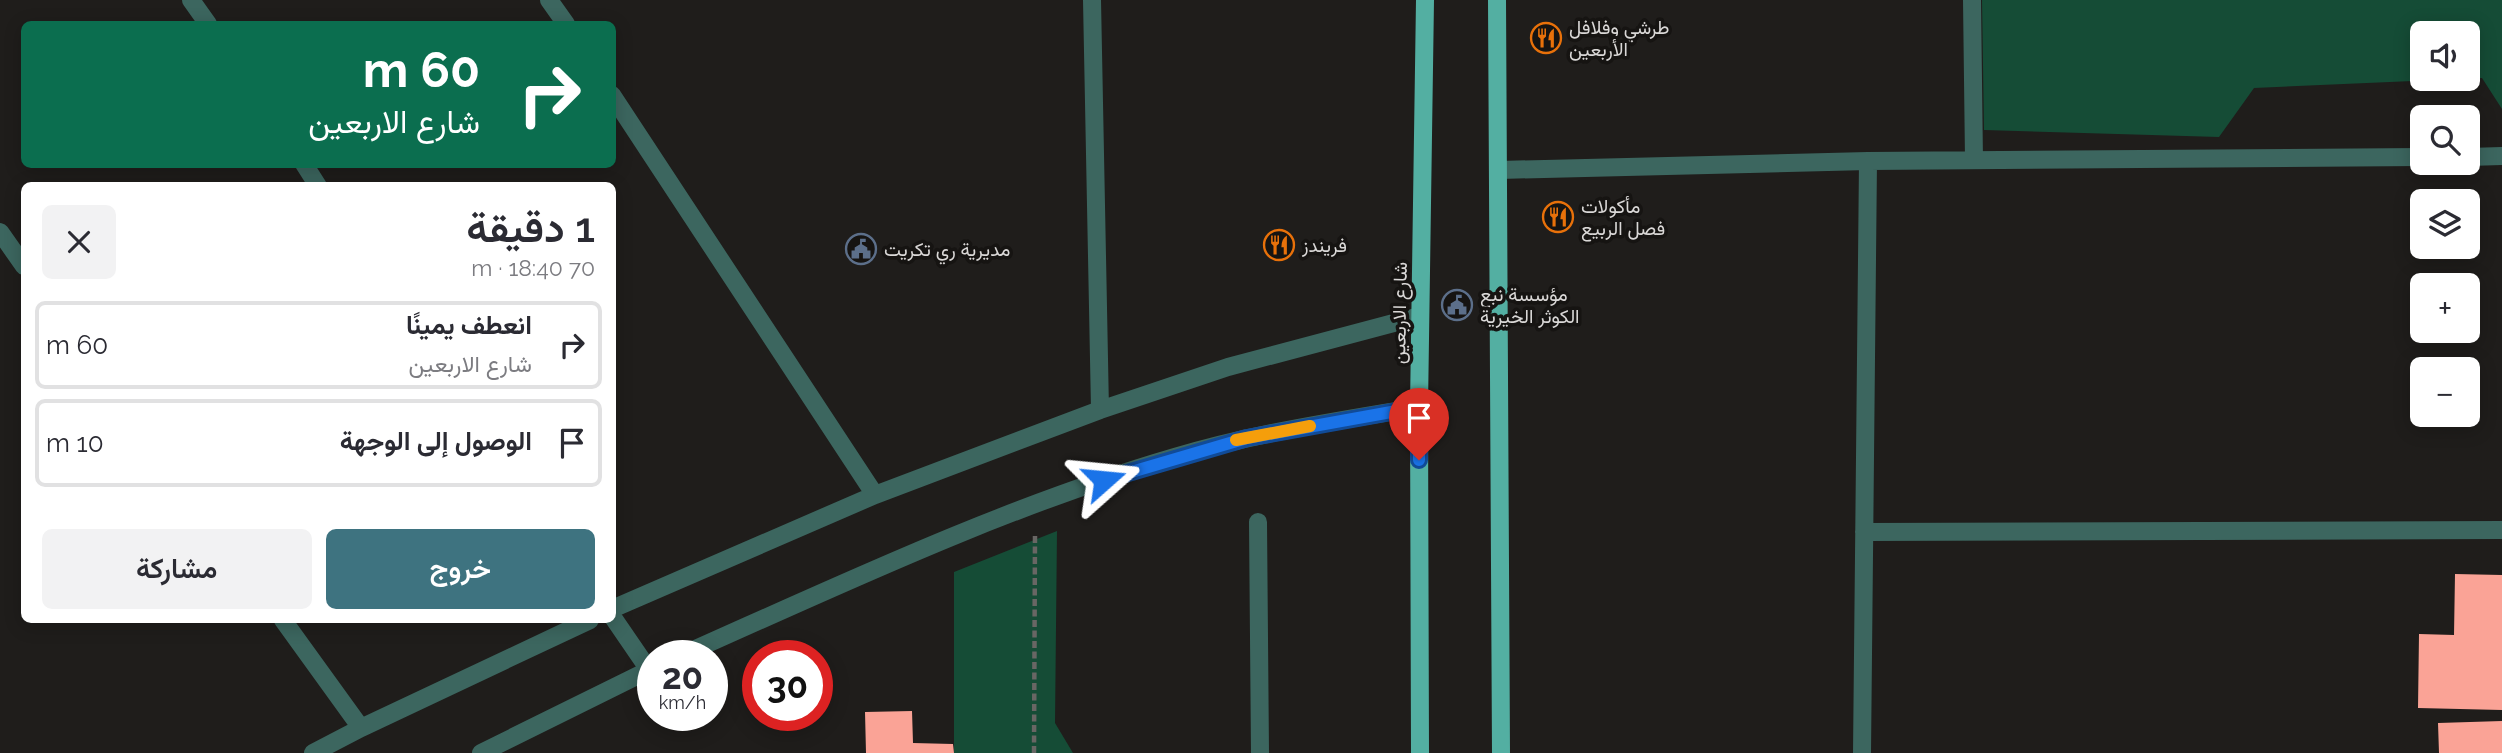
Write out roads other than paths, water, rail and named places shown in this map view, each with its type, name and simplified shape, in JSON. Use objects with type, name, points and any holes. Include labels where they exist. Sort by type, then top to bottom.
[{"type":"main road","name":"شارع الاربعين","points":[[1420,753],[1419,407],[1425,0]]},
{"type":"main road","points":[[1497,0],[1501,753]]},
{"type":"street","points":[[191,0],[206,21]]},
{"type":"street","points":[[549,0],[564,21]]},
{"type":"street","points":[[1092,0],[1100,410]]},
{"type":"street","points":[[1972,0],[1975,160]]},
{"type":"street","points":[[616,101],[875,495]]},
{"type":"street","points":[[2480,157],[2502,156]]},
{"type":"street","points":[[1500,170],[1868,161],[2410,157]]},
{"type":"street","points":[[1862,753],[1868,161]]},
{"type":"street","points":[[0,232],[21,262]]},
{"type":"street","points":[[616,607],[875,495],[1100,410],[1228,367],[1420,316]]},
{"type":"street","points":[[716,640],[911,554],[1035,505],[1140,468],[1247,438],[1419,407]]},
{"type":"street","points":[[1258,523],[1260,753]]},
{"type":"street","points":[[1864,532],[2502,530]]},
{"type":"street","points":[[616,621],[637,650]]},
{"type":"street","points":[[285,623],[361,727]]},
{"type":"street","points":[[313,753],[361,727],[584,623]]},
{"type":"street","points":[[481,753],[637,676]]},
{"type":"place","name":"طرشي وفلافل الأربعين","points":[[1546,38]]},
{"type":"place","name":"مأكولات فصل الربيع","points":[[1558,217]]},
{"type":"place","name":"فريندز","points":[[1279,245]]},
{"type":"place","name":"مديرية ري تكريت","points":[[861,249]]},
{"type":"place","name":"مؤسسة نبع الكوثر الخيرية","points":[[1457,305]]}]
